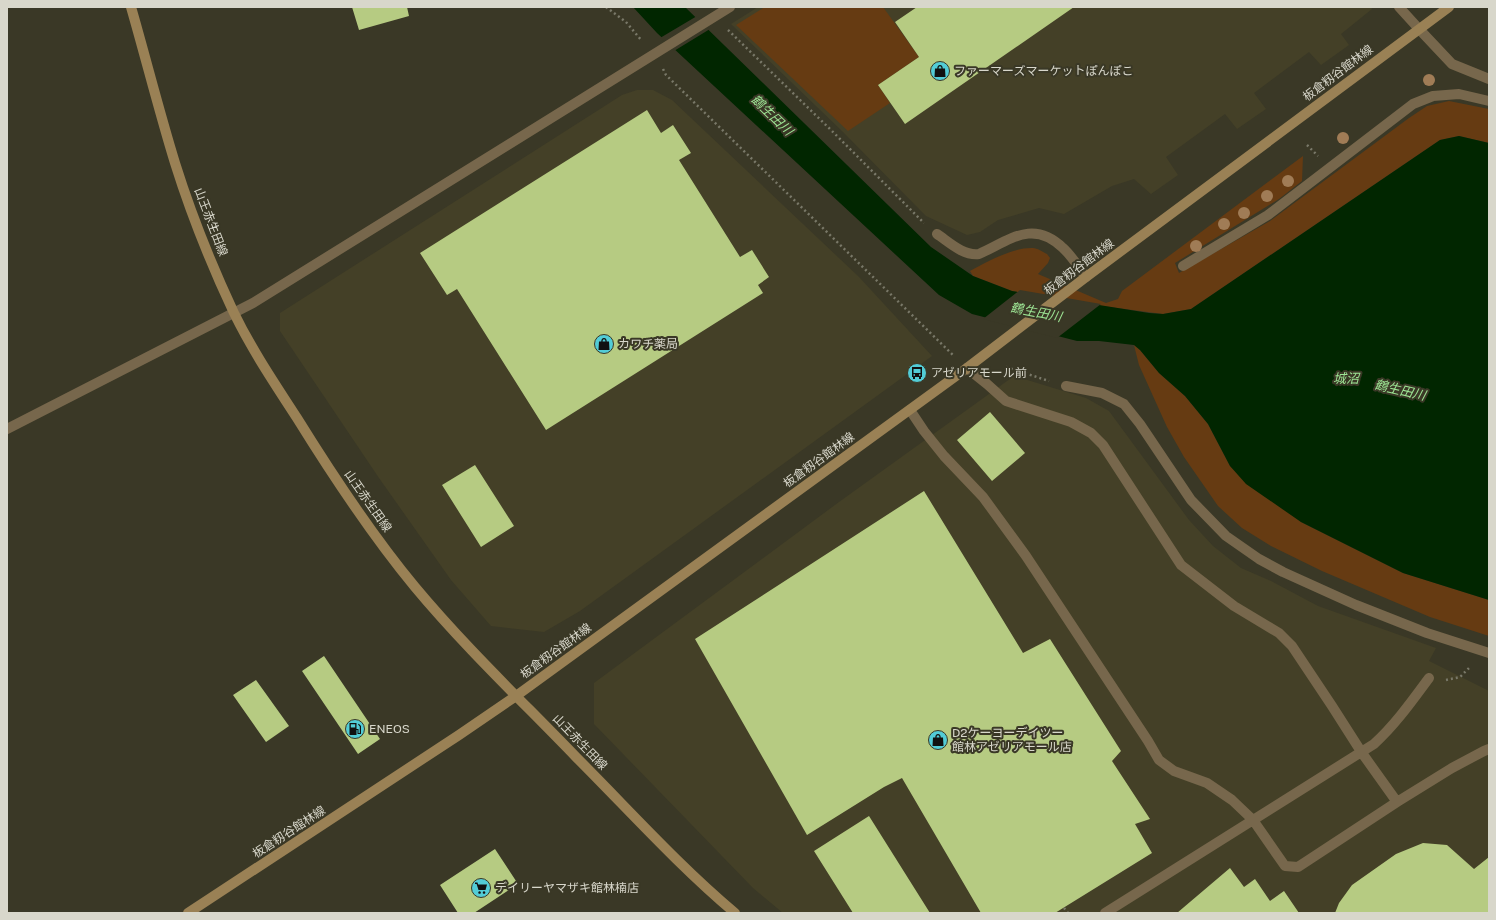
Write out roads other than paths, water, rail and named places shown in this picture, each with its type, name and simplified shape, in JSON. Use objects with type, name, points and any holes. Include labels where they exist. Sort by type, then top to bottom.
[{"type":"main road","name":"山王赤生田線","points":[[131,7],[175,164],[193,216],[235,314],[250,343],[306,434],[377,538],[414,586],[456,634],[672,854],[735,913]]},
{"type":"main road","name":"板倉籾谷館林線","points":[[188,913],[516,696],[967,368],[1449,7]]},
{"type":"street","points":[[7,429],[235,314],[730,7]]},
{"type":"street","points":[[1399,7],[1452,64],[1489,79]]},
{"type":"street","points":[[1183,266],[1268,215],[1413,104],[1433,96],[1459,94],[1489,101]]},
{"type":"street","points":[[937,234],[962,251],[972,255],[979,254],[1021,235],[1031,233],[1044,234],[1064,248],[1086,278]]},
{"type":"street","points":[[967,368],[1006,401],[1071,422],[1091,434],[1103,445],[1181,565],[1234,606],[1278,633],[1292,646],[1362,753],[1397,802]]},
{"type":"street","points":[[1066,386],[1102,393],[1124,404],[1140,424],[1191,500],[1226,536],[1259,559],[1283,572],[1356,605],[1427,633],[1485,652]]},
{"type":"street","points":[[910,410],[924,431],[944,456],[983,497],[1026,556],[1144,734],[1159,760],[1174,771],[1206,783],[1232,800],[1253,820],[1285,866],[1298,867],[1452,768],[1484,751],[1489,750]]},
{"type":"street","points":[[1105,913],[1362,753],[1386,733],[1429,678]]},
{"type":"water","name":"城沼","points":[[633,7],[685,7],[931,247],[973,276],[1012,291],[1149,313],[1163,314],[1191,309],[1440,140],[1459,136],[1489,143],[1489,600],[1403,573],[1301,522],[1246,484],[1230,466],[1208,424],[1185,396],[1159,373],[1134,345],[1099,341],[1077,341],[972,314],[939,295],[657,33]]},
{"type":"place","name":"ファーマーズマーケットぽんぽこ","points":[[940,71]]},
{"type":"place","name":"カワチ薬局","points":[[604,344]]},
{"type":"place","name":"アゼリアモール前","points":[[917,373]]},
{"type":"place","name":"ENEOS","points":[[355,729]]},
{"type":"place","name":"D2ケーヨーデイツー 館林アゼリアモール店","points":[[938,740]]},
{"type":"place","name":"デイリーヤマザキ館林楠店","points":[[481,888]]},
{"type":"water label","name":"鶴生田川","points":[[772,115]]},
{"type":"water label","name":"鶴生田川","points":[[1036,312]]},
{"type":"water label","name":"鶴生田川","points":[[1400,390]]}]
